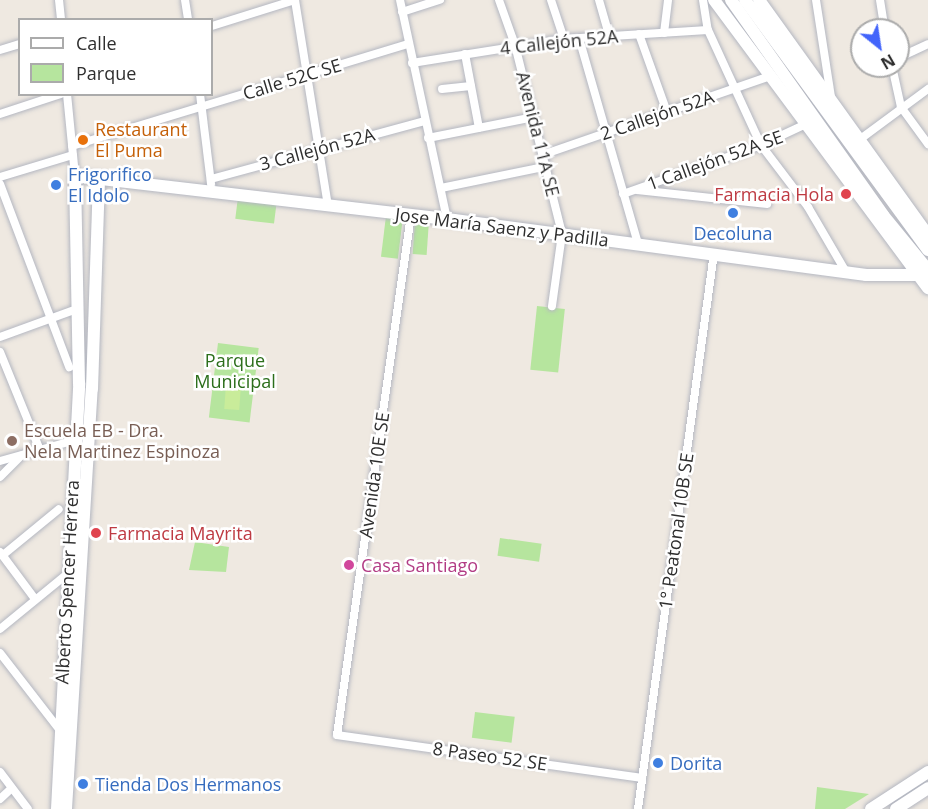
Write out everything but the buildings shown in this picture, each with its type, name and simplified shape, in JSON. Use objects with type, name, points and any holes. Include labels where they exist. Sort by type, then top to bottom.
[{"type":"street","points":[[59,0],[61,18]]},
{"type":"street","points":[[185,0],[189,18]]},
{"type":"street","points":[[213,26],[295,0],[328,205]]},
{"type":"street","points":[[400,0],[424,121],[447,219]]},
{"type":"street","points":[[402,12],[440,0]]},
{"type":"street","name":"Avenida 11A SE","points":[[499,0],[515,45],[548,166],[562,234],[552,306]]},
{"type":"street","points":[[551,0],[564,39]]},
{"type":"street","points":[[599,0],[609,35]]},
{"type":"street","points":[[664,33],[668,0]]},
{"type":"street","points":[[703,0],[708,30],[732,89],[761,145],[808,207],[846,272]]},
{"type":"street","points":[[714,0],[806,124],[925,274]]},
{"type":"street","points":[[759,0],[859,140],[927,241]]},
{"type":"street","points":[[816,0],[831,100]]},
{"type":"street","points":[[882,1],[884,18]]},
{"type":"street","points":[[727,17],[738,3]]},
{"type":"street","points":[[738,3],[927,241]]},
{"type":"street","points":[[738,3],[925,274],[928,288]]},
{"type":"street","name":"4 Callejón 52A","points":[[412,63],[564,39],[708,30]]},
{"type":"street","points":[[639,34],[667,112]]},
{"type":"street","points":[[579,38],[638,244]]},
{"type":"street","name":"Calle 52C SE","points":[[0,177],[202,107],[408,44]]},
{"type":"street","points":[[910,52],[928,44]]},
{"type":"street","points":[[0,50],[18,45]]},
{"type":"street","points":[[465,54],[479,128]]},
{"type":"street","name":"2 Callejón 52A","points":[[544,154],[770,76]]},
{"type":"street","points":[[895,78],[901,107],[928,144]]},
{"type":"street","points":[[442,89],[471,86]]},
{"type":"street","points":[[859,140],[928,88]]},
{"type":"street","points":[[0,114],[55,96]]},
{"type":"street","points":[[68,96],[75,176]]},
{"type":"street","points":[[200,96],[211,184]]},
{"type":"street","points":[[428,138],[534,117]]},
{"type":"street","name":"3 Callejón 52A","points":[[211,184],[319,147],[424,121]]},
{"type":"street","name":"1 Callejón 52A SE","points":[[623,194],[761,145],[806,124]]},
{"type":"street","points":[[441,188],[548,166]]},
{"type":"street","name":"Jose María Saenz y Padilla","points":[[75,176],[211,184],[328,205],[714,253],[846,272],[925,274]]},
{"type":"street","name":"Alberto Spencer Herrera","points":[[57,809],[79,319],[75,176]]},
{"type":"street","name":"Alberto Spencer Herrera","points":[[66,809],[92,389],[99,178]]},
{"type":"street","points":[[0,184],[69,368]]},
{"type":"street","points":[[634,190],[767,204]]},
{"type":"street","points":[[75,208],[83,200],[97,207]]},
{"type":"street","name":"Avenida 10E SE","points":[[338,735],[411,215]]},
{"type":"street","name":"1° Peatonal 10B SE","points":[[638,809],[714,253]]},
{"type":"street","points":[[0,337],[71,311]]},
{"type":"street","points":[[0,352],[40,450]]},
{"type":"street","points":[[0,461],[75,440]]},
{"type":"street","points":[[0,477],[24,454]]},
{"type":"street","points":[[35,599],[1,554],[59,509]]},
{"type":"street","points":[[0,629],[66,575]]},
{"type":"street","points":[[0,653],[59,729]]},
{"type":"street","name":"8 Paseo 52 SE","points":[[338,735],[642,778]]},
{"type":"street","points":[[0,772],[28,809]]},
{"type":"street","points":[[871,809],[928,772]]},
{"type":"street","points":[[0,799],[12,788]]},
{"type":"street","points":[[896,809],[928,788]]},
{"type":"green space","points":[[238,197],[277,202],[274,224],[235,219]]},
{"type":"green space","points":[[386,216],[403,218],[398,259],[381,257]]},
{"type":"green space","points":[[415,220],[429,221],[427,255],[413,254]]},
{"type":"green space","points":[[537,306],[565,309],[558,373],[530,370]]},
{"type":"green space","name":"Parque Municipal","points":[[218,343],[259,348],[250,422],[209,417]]},
{"type":"green space","points":[[226,384],[241,385],[239,410],[224,409]]},
{"type":"green space","points":[[500,538],[542,544],[539,562],[497,556]]},
{"type":"green space","points":[[195,542],[229,547],[226,572],[189,570]]},
{"type":"green space","points":[[475,712],[515,717],[512,743],[472,738]]},
{"type":"green space","points":[[817,787],[869,794],[845,809],[815,809]]},
{"type":"place","name":"Restaurant El Puma","points":[[83,140]]},
{"type":"place","name":"Frigorifico El Idolo","points":[[56,185]]},
{"type":"place","name":"Farmacia Hola","points":[[846,194]]},
{"type":"place","name":"Decoluna","points":[[733,213]]},
{"type":"place","name":"Escuela EB - Dra. Nela Martinez Espinoza","points":[[12,441]]},
{"type":"place","name":"Farmacia Mayrita","points":[[96,533]]},
{"type":"place","name":"Casa Santiago","points":[[349,565]]},
{"type":"place","name":"Dorita","points":[[658,763]]},
{"type":"place","name":"Tienda Dos Hermanos","points":[[83,784]]}]
